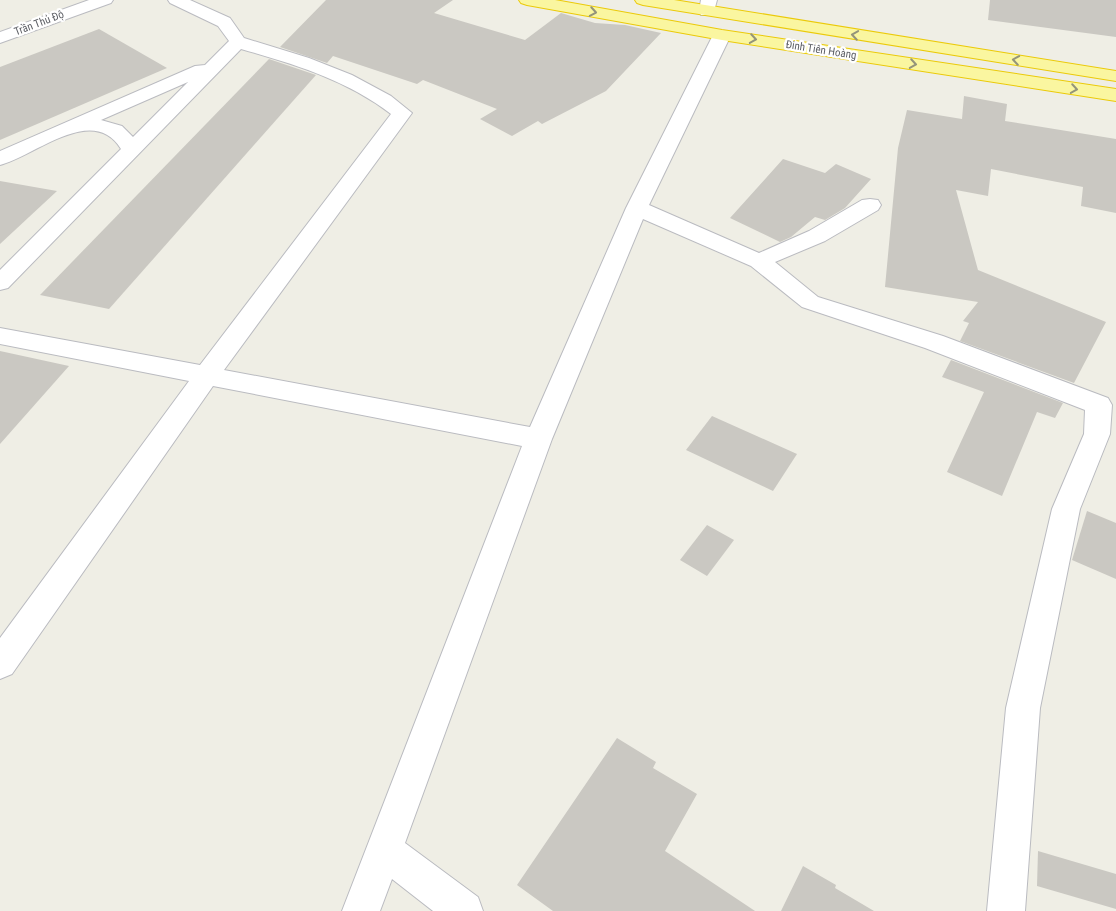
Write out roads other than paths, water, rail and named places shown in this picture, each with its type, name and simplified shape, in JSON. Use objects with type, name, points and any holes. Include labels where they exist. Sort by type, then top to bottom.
[{"type":"highway","name":"Đinh Tiên Hoàng","points":[[527,0],[722,35],[1116,95]]},
{"type":"highway","name":"Đinh Tiên Hoàng","points":[[643,0],[708,6],[1116,76]]},
{"type":"highway","points":[[708,6],[722,35]]},
{"type":"street","name":"Trần Thủ Độ","points":[[0,38],[84,4],[105,0]]},
{"type":"street","points":[[0,664],[207,375],[402,113],[388,101],[329,72],[238,42],[224,22],[176,0]]},
{"type":"street","points":[[361,911],[538,439],[637,208],[722,35]]},
{"type":"street","points":[[0,283],[238,42]]},
{"type":"street","points":[[0,159],[73,125],[214,65]]},
{"type":"street","points":[[73,125],[107,126],[124,135],[131,149]]},
{"type":"street","points":[[759,261],[817,236],[870,205]]},
{"type":"street","points":[[637,208],[759,261],[810,302],[1107,399],[1097,434],[1066,509],[1023,708],[1006,911]]},
{"type":"street","points":[[0,336],[538,439]]},
{"type":"street","points":[[384,850],[464,911]]}]
